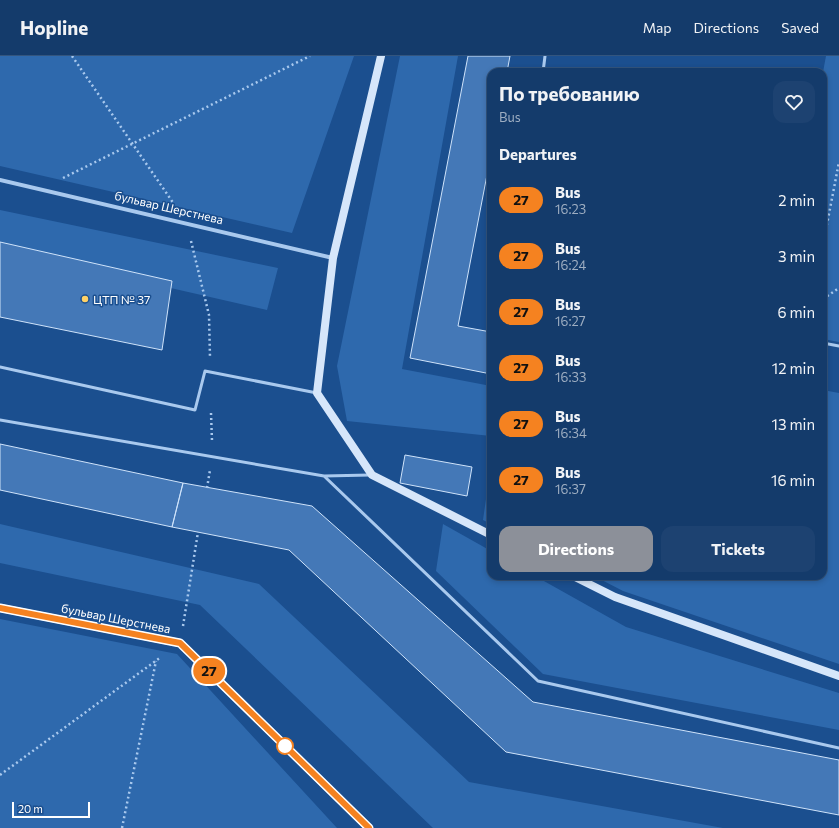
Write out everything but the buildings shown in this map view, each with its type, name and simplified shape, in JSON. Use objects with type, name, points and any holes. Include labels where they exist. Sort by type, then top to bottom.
[{"type":"street","points":[[381,56],[333,258],[317,393],[372,475],[487,533]]},
{"type":"street","name":"бульвар Шерстнева","points":[[0,180],[333,258]]},
{"type":"street","points":[[581,580],[616,597],[839,676]]},
{"type":"street","name":"бульвар Шерстнева","points":[[0,608],[180,643],[369,828]]},
{"type":"lane","points":[[544,68],[545,56]]},
{"type":"lane","points":[[827,344],[839,346]]},
{"type":"lane","points":[[0,367],[195,410],[205,371],[317,393]]},
{"type":"lane","points":[[0,420],[324,476],[372,475]]},
{"type":"lane","points":[[324,476],[538,681],[839,748]]},
{"type":"path","points":[[72,56],[187,224],[209,315]]},
{"type":"path","points":[[39,189],[310,56]]},
{"type":"path","points":[[827,224],[839,162]]},
{"type":"path","points":[[827,296],[839,288]]},
{"type":"path","points":[[0,775],[180,643],[198,532]]},
{"type":"path","points":[[122,828],[156,660]]},
{"type":"shaded area","points":[[0,56],[354,56],[292,233],[0,166]]},
{"type":"shaded area","points":[[400,56],[458,56],[402,369],[487,385],[487,436],[347,421],[337,366]]},
{"type":"shaded area","points":[[826,56],[839,56],[839,342],[827,340],[827,68],[824,68]]},
{"type":"shaded area","points":[[0,210],[278,268],[267,310],[0,249]]},
{"type":"shaded area","points":[[827,391],[839,393],[839,664],[623,591],[602,580],[827,580]]},
{"type":"shaded area","points":[[487,492],[487,522],[483,520]]},
{"type":"shaded area","points":[[0,524],[259,584],[469,782],[723,828],[433,828],[200,605],[0,563]]},
{"type":"shaded area","points":[[443,524],[487,549],[487,580],[542,580],[626,627],[839,693],[839,730],[543,674],[436,571]]},
{"type":"shaded area","points":[[0,619],[177,654],[337,828],[0,828]]},
{"type":"bus line","name":"27","points":[[0,608],[180,643],[369,828]]},
{"type":"place","name":"ЦТП № 37","points":[[85,299]]}]
